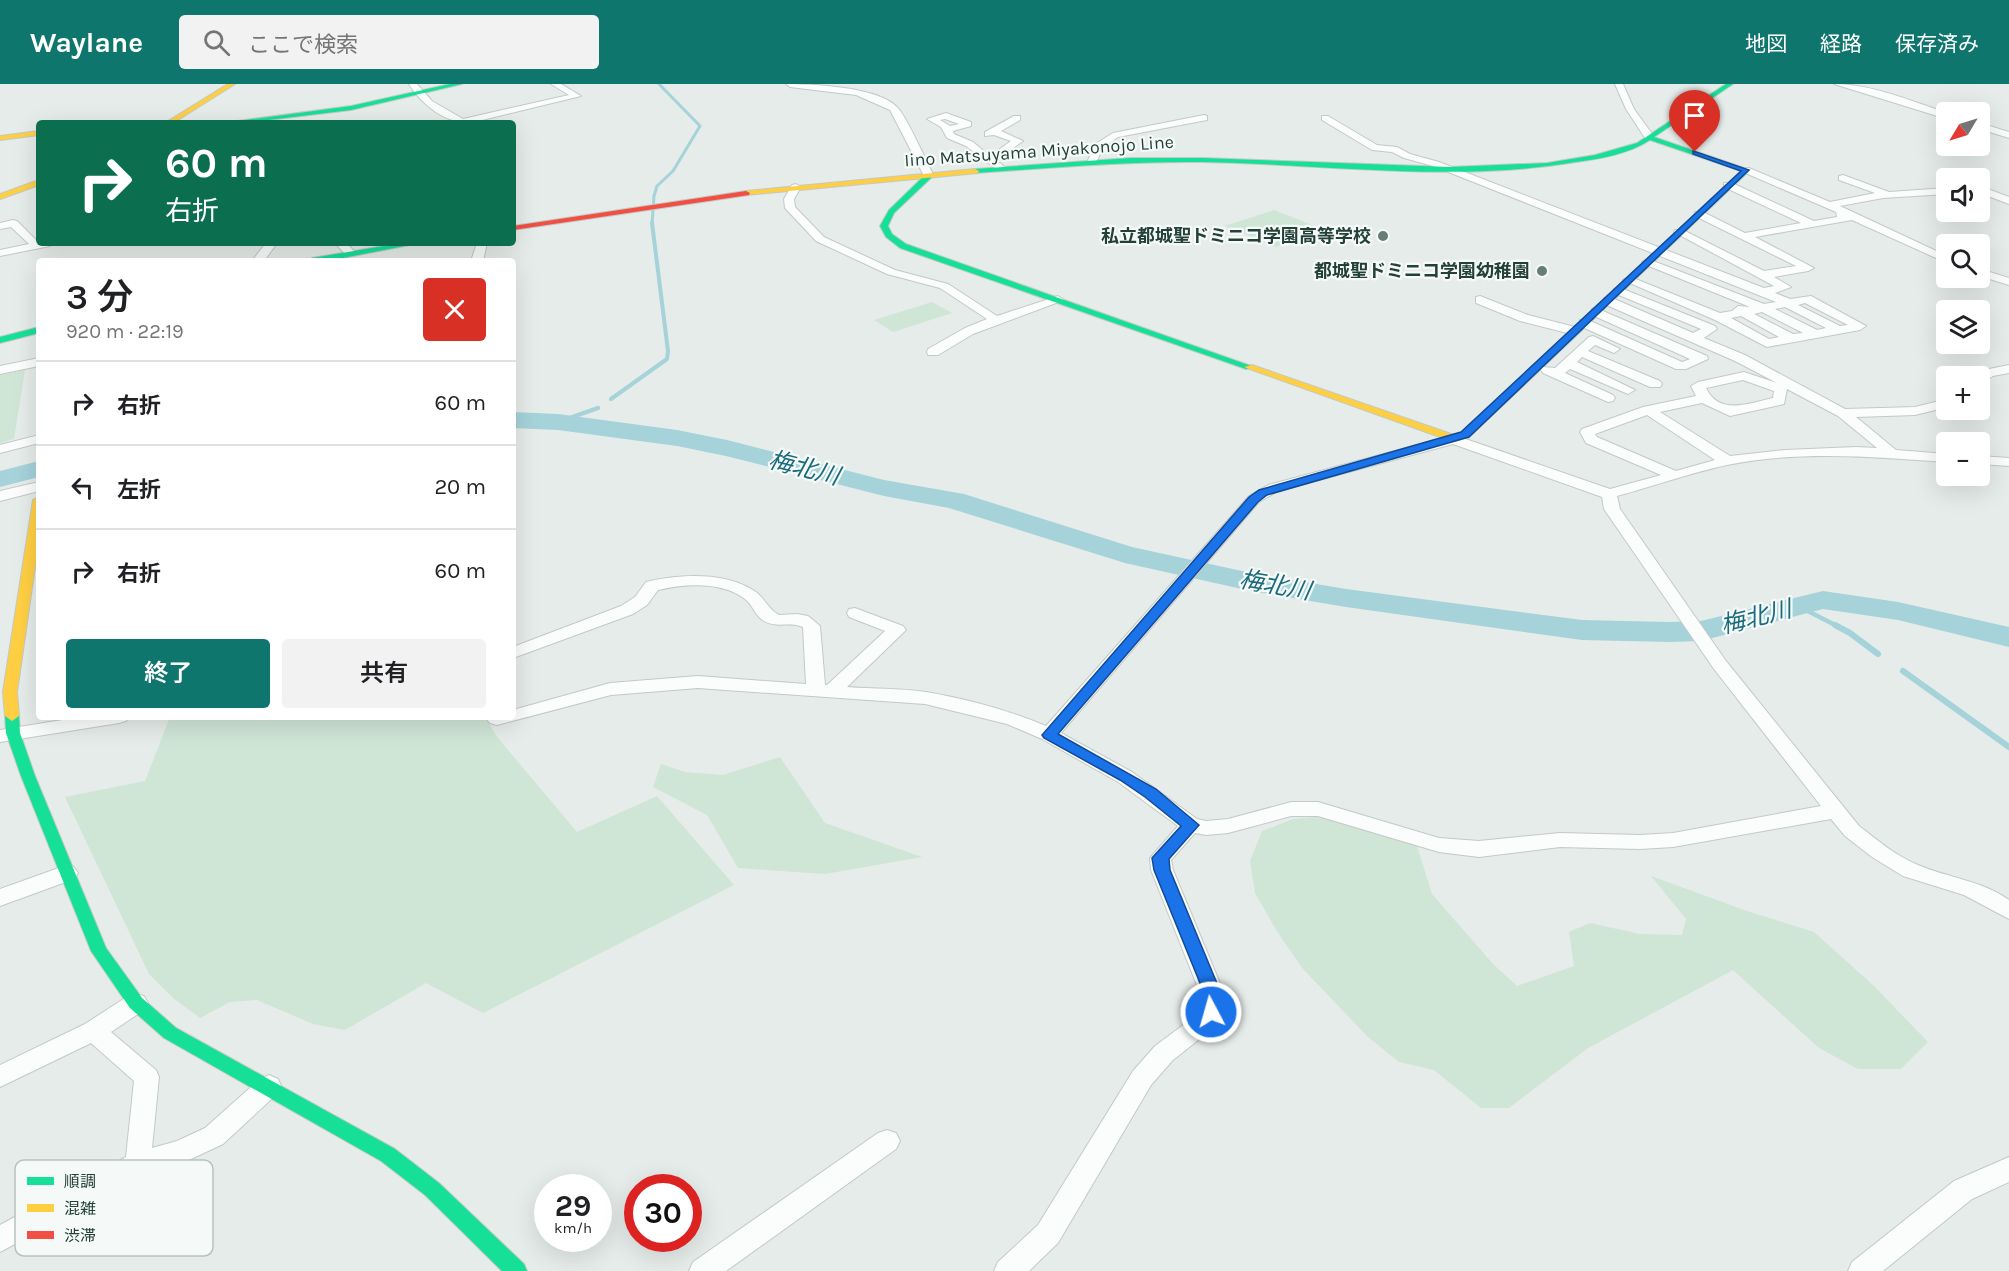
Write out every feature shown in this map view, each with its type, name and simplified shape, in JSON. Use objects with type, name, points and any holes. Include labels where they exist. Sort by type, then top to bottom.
[{"type":"street","points":[[173,120],[232,84]]},
{"type":"street","points":[[277,120],[294,119],[366,105],[416,89],[459,84]]},
{"type":"street","points":[[477,120],[577,96],[555,84]]},
{"type":"street","points":[[790,84],[862,94],[884,101],[894,108],[928,176],[926,185],[888,213],[884,229],[890,236],[913,250],[1609,494],[1728,461],[1813,452],[1891,453],[1936,457]]},
{"type":"street","points":[[1619,84],[1630,109],[1650,138],[1829,205],[1936,255]]},
{"type":"street","name":"Iino Matsuyama Miyakonojo Line","points":[[516,228],[796,187],[1092,162],[1203,160],[1450,169],[1516,168],[1567,162],[1622,150],[1650,138],[1730,84]]},
{"type":"street","points":[[1838,84],[1887,96],[1936,112]]},
{"type":"street","points":[[416,89],[460,120]]},
{"type":"street","points":[[985,156],[1000,153],[1018,141],[946,116],[931,119],[944,125],[950,136],[970,144],[971,147],[1002,169]]},
{"type":"street","points":[[970,144],[1017,118]]},
{"type":"street","points":[[1092,162],[1096,149],[1107,138],[1204,118]]},
{"type":"street","points":[[1325,118],[1375,148],[1394,149],[1407,156],[1450,169],[1664,247],[1787,303],[1839,330]]},
{"type":"street","points":[[948,130],[968,124]]},
{"type":"street","points":[[1990,129],[2009,135]]},
{"type":"street","points":[[0,138],[36,133]]},
{"type":"street","points":[[1049,735],[1263,492],[1465,435],[1728,185],[1750,174]]},
{"type":"street","points":[[1744,236],[1848,218],[1750,174]]},
{"type":"street","points":[[1843,178],[1888,195]]},
{"type":"street","points":[[0,197],[36,183]]},
{"type":"street","points":[[1728,185],[1812,224]]},
{"type":"street","points":[[796,187],[789,199],[790,208],[820,239],[891,272],[944,286],[957,292],[996,320]]},
{"type":"street","points":[[1829,205],[1888,195],[1936,192]]},
{"type":"street","points":[[1990,193],[2009,201]]},
{"type":"street","points":[[1762,201],[1798,195]]},
{"type":"street","points":[[1699,214],[1808,268],[1762,275]]},
{"type":"street","points":[[0,226],[13,223],[36,245]]},
{"type":"street","points":[[1679,232],[1785,287],[1763,292]]},
{"type":"street","points":[[0,253],[37,246]]},
{"type":"street","points":[[260,258],[270,246]]},
{"type":"street","points":[[343,246],[350,253]]},
{"type":"street","points":[[326,258],[396,246]]},
{"type":"street","points":[[1639,271],[1763,308],[1815,334]]},
{"type":"street","points":[[1639,271],[1742,312],[1792,339]]},
{"type":"street","points":[[1639,271],[1722,318],[1767,343],[1860,326],[1807,299],[1722,318],[1694,338]]},
{"type":"street","points":[[1990,275],[2009,282]]},
{"type":"street","points":[[1618,291],[1711,328]]},
{"type":"street","points":[[933,352],[969,331],[1058,300]]},
{"type":"street","points":[[1480,300],[1524,318],[1579,327],[1681,366],[1702,359],[1596,312]]},
{"type":"street","points":[[1608,301],[1740,358],[1843,413],[1891,453]]},
{"type":"street","points":[[0,339],[36,331]]},
{"type":"street","points":[[1556,374],[1593,340],[1684,379]]},
{"type":"street","points":[[1580,352],[1655,384]]},
{"type":"street","points":[[0,370],[36,363]]},
{"type":"street","points":[[1568,363],[1628,390]]},
{"type":"street","points":[[1538,366],[1608,398]]},
{"type":"street","points":[[1990,373],[2007,371]]},
{"type":"street","points":[[1674,475],[1591,440],[1587,432],[1648,410],[1704,399],[1730,412],[1779,401],[1780,389],[1744,376],[1698,386],[1704,399]]},
{"type":"street","points":[[1843,413],[1916,411],[1936,406]]},
{"type":"street","points":[[1648,410],[1728,461]]},
{"type":"street","points":[[0,449],[36,440]]},
{"type":"street","points":[[1990,461],[2009,462]]},
{"type":"street","points":[[0,496],[36,487]]},
{"type":"street","points":[[1609,494],[1612,509],[1720,665],[1852,831],[1879,852],[1910,870],[1972,889],[1991,898],[2009,911]]},
{"type":"street","points":[[36,537],[32,587],[5,692],[7,735],[99,951],[136,1003],[171,1033],[216,1060],[269,1086],[388,1155],[432,1189],[517,1271]]},
{"type":"street","points":[[516,652],[627,610],[641,601],[652,586],[686,580],[695,581],[743,590],[756,600],[764,613],[775,621],[801,618],[806,621],[811,626],[824,692]]},
{"type":"street","points":[[824,692],[897,630],[855,613]]},
{"type":"street","points":[[516,716],[610,690],[698,682],[925,698],[1014,720],[1049,735],[1125,777],[1191,825],[1206,828],[1228,825],[1291,809],[1318,808],[1439,845],[1479,849],[1560,840],[1640,842],[1673,840],[1836,811]]},
{"type":"street","points":[[7,735],[100,720]]},
{"type":"street","points":[[1008,1271],[1048,1234],[1143,1078],[1164,1053],[1194,1030],[1211,1012],[1212,993],[1162,870],[1160,858],[1191,825]]},
{"type":"street","points":[[0,898],[66,873]]},
{"type":"street","points":[[0,1077],[93,1030],[136,1003]]},
{"type":"street","points":[[93,1030],[147,1077],[138,1160]]},
{"type":"street","points":[[152,1160],[182,1151],[214,1136],[269,1086]]},
{"type":"street","points":[[703,1271],[887,1142]]},
{"type":"street","points":[[1862,1271],[1962,1190],[2009,1169]]},
{"type":"street","points":[[0,1239],[15,1231]]},
{"type":"green space","points":[[1274,210],[1325,230],[1276,247],[1225,226]]},
{"type":"green space","points":[[932,302],[952,313],[893,332],[874,320]]},
{"type":"green space","points":[[25,370],[14,439],[0,443],[0,375]]},
{"type":"green space","points":[[169,720],[487,720],[498,738],[577,832],[657,796],[734,885],[483,1013],[426,983],[345,1030],[313,1024],[257,1000],[230,1002],[200,1018],[173,998],[149,974],[65,797],[145,781]]},
{"type":"green space","points":[[780,757],[825,823],[922,857],[825,874],[738,868],[707,815],[653,787],[661,764],[685,772],[723,775]]},
{"type":"green space","points":[[1316,817],[1350,822],[1417,846],[1432,894],[1493,964],[1517,986],[1574,966],[1569,932],[1590,923],[1640,934],[1682,935],[1686,919],[1651,876],[1747,911],[1814,932],[1874,986],[1928,1042],[1901,1069],[1858,1069],[1819,1048],[1733,970],[1588,1048],[1509,1108],[1481,1108],[1434,1070],[1399,1062],[1368,1037],[1303,969],[1278,933],[1255,893],[1250,861],[1262,831],[1293,819]]},
{"type":"waterway","points":[[652,224],[657,186],[673,171],[700,126],[659,84]]},
{"type":"waterway","points":[[611,399],[667,359],[668,351],[652,224]]},
{"type":"waterway","points":[[558,422],[598,408]]},
{"type":"waterway","name":"梅北川","points":[[516,420],[558,422],[677,438],[727,448],[884,488],[954,500],[1125,554],[1251,582],[1346,598],[1582,630],[1669,632],[1701,631],[1823,600],[1898,611],[2009,637]]},
{"type":"waterway","name":"梅北川","points":[[0,479],[36,470]]},
{"type":"waterway","points":[[1798,606],[1837,626]]},
{"type":"waterway","points":[[1835,625],[1878,654]]},
{"type":"waterway","points":[[1903,671],[2009,747]]},
{"type":"traffic: fast","points":[[251,120],[351,108],[459,84]]},
{"type":"traffic: fast","points":[[975,171],[1130,160],[1203,160],[1450,169],[1547,165],[1596,157],[1639,144],[1730,84]]},
{"type":"traffic: fast","points":[[1650,138],[1746,170]]},
{"type":"traffic: fast","points":[[1539,366],[1746,170]]},
{"type":"traffic: fast","points":[[929,176],[918,189],[891,212],[884,226],[889,235],[903,246],[1249,367]]},
{"type":"traffic: fast","points":[[329,258],[399,246]]},
{"type":"traffic: fast","points":[[0,340],[36,331]]},
{"type":"traffic: fast","points":[[12,716],[13,733],[28,776],[99,951],[136,1003],[170,1033],[388,1155],[432,1189],[517,1271]]},
{"type":"traffic: slow","points":[[173,120],[232,84]]},
{"type":"traffic: slow","points":[[0,138],[36,133]]},
{"type":"traffic: slow","points":[[746,193],[975,171]]},
{"type":"traffic: slow","points":[[0,197],[36,183]]},
{"type":"traffic: slow","points":[[1249,367],[1454,439],[1465,435],[1539,366]]},
{"type":"traffic: slow","points":[[12,716],[10,692],[36,520]]},
{"type":"traffic: jam","points":[[516,228],[746,193]]},
{"type":"place","name":"私立都城聖ドミニコ学園高等学校","points":[[1383,236]]},
{"type":"place","name":"都城聖ドミニコ学園幼稚園","points":[[1542,271]]},
{"type":"route","points":[[1211,1012],[1212,993],[1162,870],[1160,858],[1191,825],[1125,777],[1049,735],[1263,492],[1465,435],[1746,170],[1695,152]]}]
